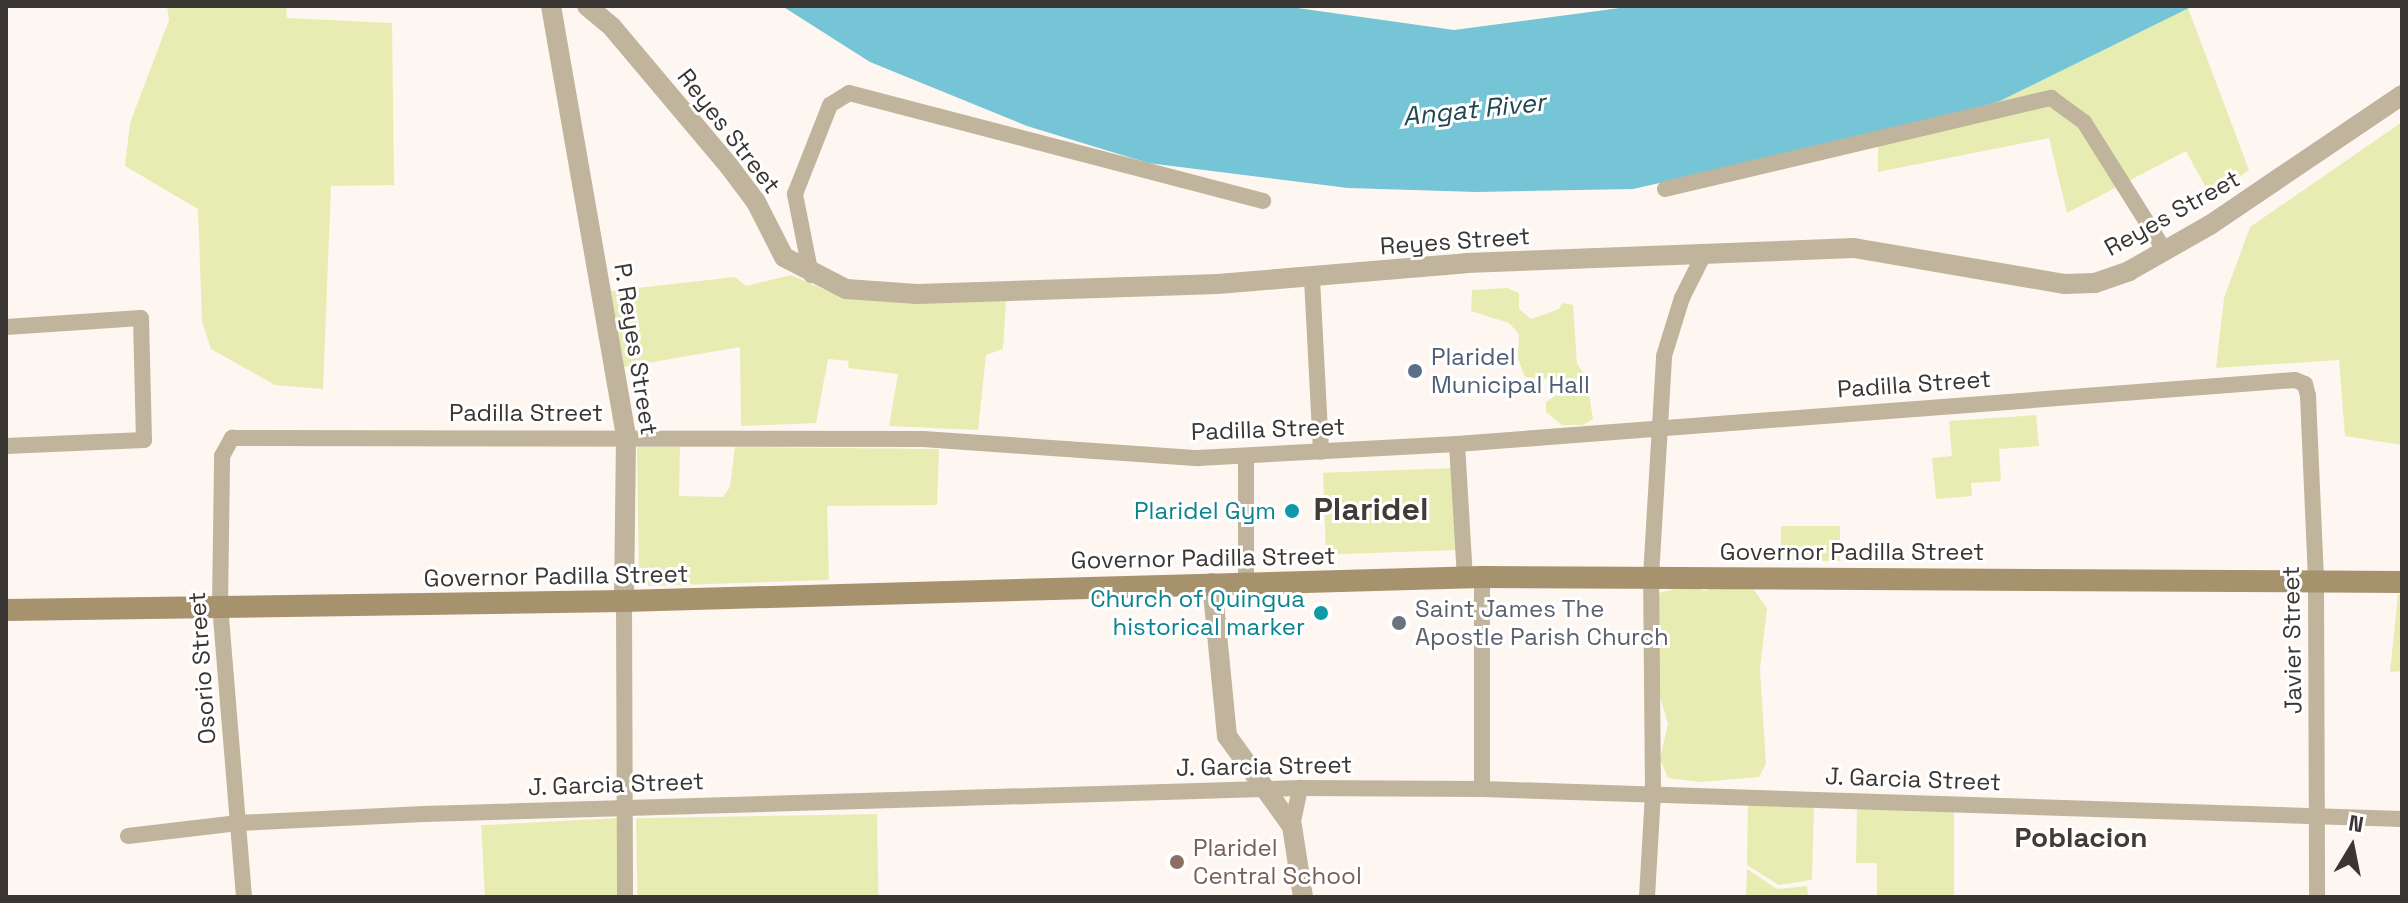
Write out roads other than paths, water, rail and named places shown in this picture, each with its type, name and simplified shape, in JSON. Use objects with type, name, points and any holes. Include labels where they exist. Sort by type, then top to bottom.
[{"type":"main road","name":"Governor Padilla Street","points":[[6,610],[624,601],[1474,578],[2402,582]]},
{"type":"street","name":"P. Reyes Street","points":[[551,6],[626,437],[625,897]]},
{"type":"street","name":"Reyes Street","points":[[587,6],[612,27],[729,166],[756,202],[784,257],[811,275],[846,289],[917,294],[1312,279],[1466,263],[1888,250],[2065,284],[2095,283],[2165,251],[2301,168],[2402,95]]},
{"type":"street","points":[[811,275],[795,194],[830,105],[849,93],[1263,201]]},
{"type":"street","points":[[1665,189],[2051,98],[2084,122],[2165,251]]},
{"type":"street","points":[[1647,897],[1653,794],[1651,577],[1664,356],[1682,298],[1703,256]]},
{"type":"street","points":[[1312,279],[1321,452]]},
{"type":"street","points":[[6,327],[141,318],[144,440],[6,446]]},
{"type":"street","name":"Padilla Street","points":[[232,438],[923,439],[1198,458],[1457,444],[1661,426],[2305,384]]},
{"type":"street","name":"Javier Street","points":[[2305,384],[2316,581],[2317,897]]},
{"type":"street","name":"Osorio Street","points":[[232,438],[222,456],[220,607],[244,897]]},
{"type":"street","points":[[1457,444],[1474,578],[1482,789]]},
{"type":"street","points":[[1246,456],[1246,582]]},
{"type":"street","points":[[1212,583],[1227,736],[1292,826]]},
{"type":"street","points":[[1300,788],[1292,826],[1303,897]]},
{"type":"street","name":"J. Garcia Street","points":[[128,836],[238,823],[1300,788],[1482,789],[2402,819]]},
{"type":"water","name":"Angat River","points":[[782,6],[1283,6],[1454,30],[1635,6],[2193,6],[2000,101],[1928,123],[1633,189],[1477,192],[1348,188],[1148,163],[1027,126],[870,62]]},
{"type":"place","name":"Plaridel Municipal Hall","points":[[1415,371]]},
{"type":"place","name":"Plaridel Gym","points":[[1292,511]]},
{"type":"place","name":"Church of Quingua historical marker","points":[[1321,613]]},
{"type":"place","name":"Saint James The Apostle Parish Church","points":[[1399,623]]},
{"type":"place","name":"Plaridel Central School","points":[[1177,862]]},
{"type":"district","name":"Plaridel","points":[[1371,509]]},
{"type":"district","name":"Poblacion","points":[[2081,837]]}]
